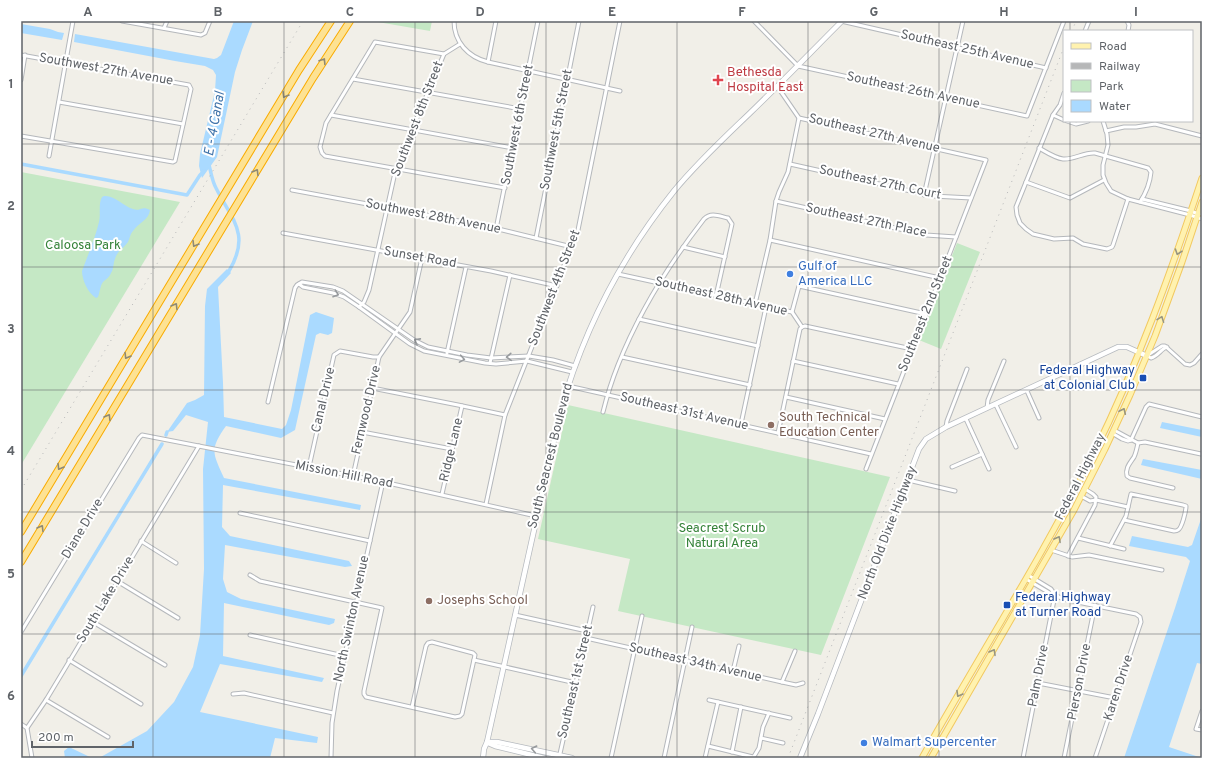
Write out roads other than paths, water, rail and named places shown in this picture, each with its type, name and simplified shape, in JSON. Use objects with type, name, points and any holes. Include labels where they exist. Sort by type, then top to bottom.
[{"type":"highway","points":[[21,532],[312,49],[331,21]]},
{"type":"highway","points":[[21,562],[319,67],[350,21]]},
{"type":"main road","name":"Federal Highway","points":[[922,758],[1067,506],[1103,434],[1139,353],[1173,266],[1202,178]]},
{"type":"main road","name":"Federal Highway","points":[[931,757],[1034,581],[1085,489],[1105,449],[1147,356],[1200,216],[1202,202]]},
{"type":"main road","points":[[1110,418],[1109,428],[1113,432]]},
{"type":"main road","points":[[1103,434],[1106,441],[1105,449]]},
{"type":"main road","points":[[959,710],[960,702],[980,668],[982,661],[980,657]]},
{"type":"main road","points":[[940,743],[937,741],[938,735],[949,716],[952,706]]},
{"type":"main road","points":[[930,743],[933,748],[931,757]]},
{"type":"street","points":[[49,156],[74,21]]},
{"type":"street","points":[[122,21],[204,35],[210,21]]},
{"type":"street","points":[[164,28],[167,21]]},
{"type":"street","points":[[454,21],[455,30],[460,44],[472,56],[488,62],[620,91]]},
{"type":"street","points":[[488,62],[496,21]]},
{"type":"street","name":"Southwest 6th Street","points":[[496,229],[538,21]]},
{"type":"street","name":"Southwest 5th Street","points":[[536,238],[579,21]]},
{"type":"street","name":"Southwest 4th Street","points":[[486,504],[505,415],[578,230],[620,21]]},
{"type":"street","points":[[754,21],[798,66]]},
{"type":"street","name":"South Seacrest Boulevard","points":[[484,758],[484,749],[487,742],[560,412],[572,372],[595,317],[617,274],[648,225],[675,191],[707,155],[842,21]]},
{"type":"street","name":"Southeast 25th Avenue","points":[[842,21],[1046,68]]},
{"type":"street","points":[[924,195],[963,21]]},
{"type":"street","points":[[1046,68],[1064,21]]},
{"type":"street","points":[[444,54],[375,42],[326,123],[320,147],[322,153],[326,156],[505,188]]},
{"type":"street","name":"Southwest 8th Street","points":[[359,307],[367,297],[369,290],[396,168],[444,54],[460,44]]},
{"type":"street","name":"Southwest 27th Avenue","points":[[21,54],[189,85],[191,86],[183,124]]},
{"type":"street","points":[[21,80],[25,55]]},
{"type":"street","name":"Southeast 26th Avenue","points":[[798,66],[1027,116],[1046,68]]},
{"type":"street","points":[[353,79],[521,109]]},
{"type":"street","name":"Southeast 27th Avenue","points":[[777,86],[799,118],[986,160]]},
{"type":"street","points":[[1063,96],[1039,148],[1016,207],[1020,223],[1033,234],[1054,239],[1073,238],[1083,244],[1107,249],[1113,245],[1128,199]]},
{"type":"street","points":[[21,136],[173,162],[175,160],[183,124],[59,102]]},
{"type":"street","points":[[331,115],[513,148]]},
{"type":"street","points":[[1053,115],[1063,120]]},
{"type":"street","points":[[755,304],[770,240],[776,201],[790,164],[799,118]]},
{"type":"street","points":[[1070,122],[1076,124],[1084,122]]},
{"type":"street","points":[[1103,122],[1108,145],[1103,170],[1104,180],[1111,191],[1128,199],[1141,200],[1200,216]]},
{"type":"street","points":[[1106,131],[1153,123],[1202,136]]},
{"type":"street","points":[[1039,148],[1063,158],[1089,152],[1146,167],[1151,172],[1150,180],[1148,188],[1141,200]]},
{"type":"street","name":"Southeast 2nd Street","points":[[866,469],[884,419],[986,160]]},
{"type":"street","name":"Southeast 27th Court","points":[[790,164],[924,195],[971,198]]},
{"type":"street","points":[[1026,182],[1070,198],[1104,180]]},
{"type":"street","name":"Southwest 28th Avenue","points":[[292,190],[486,226],[572,246]]},
{"type":"street","name":"Southeast 27th Place","points":[[776,201],[926,235],[956,237]]},
{"type":"street","points":[[603,412],[622,357],[639,319],[659,283],[706,216],[713,215],[728,218],[732,226],[716,296]]},
{"type":"street","name":"Sunset Road","points":[[283,233],[466,266],[557,286]]},
{"type":"street","points":[[770,240],[940,278]]},
{"type":"street","points":[[683,247],[725,256]]},
{"type":"street","name":"Fernwood Drive","points":[[353,476],[379,357],[410,312],[422,258]]},
{"type":"street","points":[[446,356],[466,266]]},
{"type":"street","name":"Southeast 28th Avenue","points":[[617,274],[792,312],[802,327],[805,326],[912,349]]},
{"type":"street","points":[[490,363],[510,275]]},
{"type":"street","points":[[268,402],[295,288],[302,282],[333,286],[343,291],[414,340],[428,347],[491,358],[529,356],[575,366]]},
{"type":"street","points":[[299,284],[303,287],[336,294],[359,307],[417,348],[446,356],[490,363],[527,361],[572,372]]},
{"type":"street","points":[[792,312],[799,286],[926,314]]},
{"type":"street","points":[[741,424],[766,307]]},
{"type":"street","points":[[639,319],[758,346]]},
{"type":"street","points":[[778,433],[800,329],[802,327]]},
{"type":"street","name":"North Old Dixie Highway","points":[[800,758],[920,449],[925,441],[931,435],[946,427],[1053,379],[1118,347],[1127,347],[1147,356]]},
{"type":"street","points":[[1147,356],[1151,358],[1155,357],[1167,347],[1185,364],[1190,364],[1194,363],[1202,354]]},
{"type":"street","name":"Canal Drive","points":[[309,467],[334,355],[340,351],[379,357]]},
{"type":"street","points":[[622,357],[750,385]]},
{"type":"street","points":[[794,361],[898,384]]},
{"type":"street","points":[[986,409],[988,400],[1004,361]]},
{"type":"street","points":[[946,427],[967,369]]},
{"type":"street","name":"Southeast 31st Avenue","points":[[568,386],[871,454]]},
{"type":"street","points":[[372,388],[505,415]]},
{"type":"street","points":[[1027,390],[1039,418]]},
{"type":"street","points":[[786,397],[884,419]]},
{"type":"street","points":[[1131,440],[1146,407],[1149,404],[1202,417]]},
{"type":"street","points":[[996,405],[1016,446]]},
{"type":"street","name":"Ridge Lane","points":[[442,494],[462,406]]},
{"type":"street","points":[[966,419],[989,469]]},
{"type":"street","points":[[362,432],[452,449]]},
{"type":"street","points":[[1113,432],[1122,439],[1128,441],[1131,440],[1138,443],[1145,442],[1201,454]]},
{"type":"street","name":"Diane Drive","points":[[21,632],[139,438],[142,435],[152,437]]},
{"type":"street","name":"Mission Hill Road","points":[[152,437],[442,494],[536,516]]},
{"type":"street","points":[[1138,443],[1134,456],[1126,470],[1126,476],[1173,488]]},
{"type":"street","name":"South Lake Drive","points":[[27,728],[46,700],[199,446]]},
{"type":"street","points":[[952,467],[982,454]]},
{"type":"street","points":[[908,480],[955,491]]},
{"type":"street","name":"North Swinton Avenue","points":[[331,758],[333,713],[344,656],[382,486],[381,482]]},
{"type":"street","points":[[1068,556],[1096,500],[1096,497],[1093,494],[1085,489]]},
{"type":"street","points":[[1110,546],[1124,520],[1131,494],[1186,506],[1180,528],[1177,531],[1124,520]]},
{"type":"street","points":[[1081,496],[1090,501],[1096,500],[1128,507]]},
{"type":"street","points":[[240,513],[370,541]]},
{"type":"street","points":[[1078,538],[1124,549]]},
{"type":"street","points":[[141,541],[176,563]]},
{"type":"street","points":[[1051,550],[1072,557],[1089,555],[1162,570]]},
{"type":"street","points":[[250,575],[260,581],[356,601],[382,608],[364,691],[366,697],[412,708],[455,717],[460,716],[462,714],[475,655],[471,651],[432,642],[428,643],[426,646],[412,708]]},
{"type":"street","points":[[1027,577],[1054,595],[1063,599],[1095,606]]},
{"type":"street","points":[[117,581],[178,618]]},
{"type":"street","name":"Palm Drive","points":[[1023,758],[1055,595]]},
{"type":"street","name":"Karen Drive","points":[[1095,606],[1136,614],[1140,617],[1141,622],[1095,758]]},
{"type":"street","name":"Pierson Drive","points":[[1064,758],[1095,606]]},
{"type":"street","name":"Southeast 1st Street","points":[[559,756],[593,607]]},
{"type":"street","points":[[515,615],[588,631]]},
{"type":"street","points":[[611,758],[642,616]]},
{"type":"street","points":[[93,622],[165,665]]},
{"type":"street","points":[[664,758],[692,627]]},
{"type":"street","points":[[250,635],[344,656]]},
{"type":"street","name":"Southeast 34th Avenue","points":[[586,638],[796,685],[803,683]]},
{"type":"street","points":[[733,671],[739,646]]},
{"type":"street","points":[[782,682],[795,651]]},
{"type":"street","points":[[69,660],[140,704]]},
{"type":"street","points":[[474,660],[576,683]]},
{"type":"street","points":[[1038,683],[1115,698]]},
{"type":"street","points":[[233,694],[244,693],[333,713]]},
{"type":"street","points":[[46,700],[108,737]]},
{"type":"street","points":[[709,700],[790,718]]},
{"type":"street","points":[[706,758],[718,702]]},
{"type":"street","points":[[732,752],[741,707]]},
{"type":"street","points":[[1202,711],[1196,728],[1202,730]]},
{"type":"street","points":[[708,746],[753,757],[759,748],[763,728],[769,713]]},
{"type":"street","points":[[21,724],[27,728],[32,758]]},
{"type":"street","points":[[761,738],[784,743]]},
{"type":"street","points":[[487,742],[497,742],[572,758]]},
{"type":"street","points":[[487,742],[495,746],[544,758]]},
{"type":"water","points":[[234,21],[253,21],[235,72],[217,157],[202,178],[199,166],[200,154],[215,91],[216,75],[213,70],[205,66],[74,42],[75,34],[214,59],[221,55]]},
{"type":"water","points":[[21,24],[64,33],[62,40],[21,33]]},
{"type":"water","points":[[102,197],[112,197],[129,208],[135,210],[145,208],[150,210],[146,219],[135,228],[131,233],[128,242],[117,254],[112,271],[103,282],[98,297],[96,298],[90,293],[86,286],[82,271],[100,219],[100,203]]},
{"type":"water","points":[[227,269],[231,273],[218,287],[224,417],[282,429],[286,425],[291,410],[310,315],[316,312],[334,318],[332,333],[328,335],[320,333],[316,335],[295,430],[281,438],[226,426],[217,441],[214,452],[224,478],[361,505],[360,510],[223,485],[222,527],[230,536],[349,561],[352,566],[345,567],[225,545],[223,579],[227,592],[241,599],[335,619],[334,623],[329,625],[224,603],[223,656],[324,678],[322,682],[220,664],[200,712],[318,737],[317,743],[275,738],[270,758],[99,758],[147,731],[174,702],[193,667],[200,635],[204,569],[203,469],[208,422],[186,415],[173,431],[167,432],[187,403],[204,395],[205,306],[207,289]]},
{"type":"water","points":[[1162,422],[1202,430],[1202,437],[1160,428]]},
{"type":"water","points":[[1143,459],[1202,470],[1202,479],[1141,465]]},
{"type":"water","points":[[1202,516],[1202,664],[1197,663],[1169,747],[1202,758],[1124,758],[1190,561],[1186,557],[1129,546],[1132,536],[1188,547],[1192,545]]},
{"type":"water","points":[[69,747],[92,758],[65,758],[64,751]]},
{"type":"waterway","points":[[21,164],[187,195],[204,171]]},
{"type":"waterway","name":"E - 4 Canal","points":[[209,165],[215,185],[233,219],[239,237],[235,258],[229,271]]},
{"type":"waterway","points":[[21,676],[162,444]]},
{"type":"railway","points":[[21,490],[303,21]]},
{"type":"railway","points":[[1072,30],[1076,21]]},
{"type":"railway","points":[[788,758],[1063,50]]},
{"type":"place","name":"Bethesda Hospital East","points":[[718,80]]},
{"type":"place","name":"Gulf of America LLC","points":[[790,274]]},
{"type":"place","name":"Federal Highway at Colonial Club","points":[[1143,378]]},
{"type":"place","name":"South Technical Education Center","points":[[771,425]]},
{"type":"place","name":"Josephs School","points":[[429,601]]},
{"type":"place","name":"Federal Highway at Turner Road","points":[[1007,605]]},
{"type":"place","name":"Walmart Supercenter","points":[[864,743]]},
{"type":"park label","name":"Caloosa Park","points":[[83,246]]},
{"type":"park label","name":"Seacrest Scrub Natural Area","points":[[722,536]]}]
